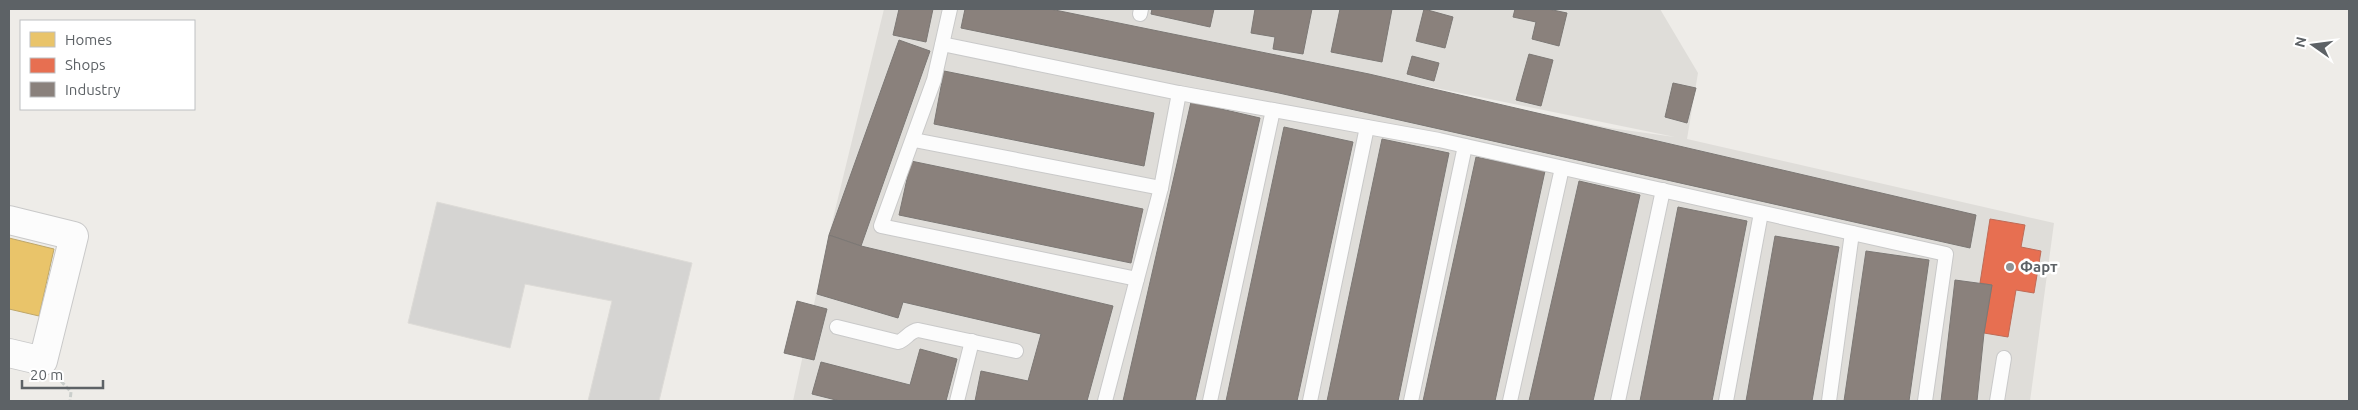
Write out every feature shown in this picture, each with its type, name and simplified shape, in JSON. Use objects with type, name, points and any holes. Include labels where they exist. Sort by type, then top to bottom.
[{"type":"street","points":[[9,220],[74,236],[43,361],[9,353]]},
{"type":"lane","points":[[950,9],[934,80],[914,140],[881,226],[1137,279]]},
{"type":"lane","points":[[942,44],[1179,93],[1465,146],[1946,254],[1925,401]]},
{"type":"lane","points":[[1105,401],[1161,188],[1179,93]]},
{"type":"lane","points":[[1210,401],[1273,110]]},
{"type":"lane","points":[[1310,401],[1367,127]]},
{"type":"lane","points":[[914,140],[1161,188]]},
{"type":"lane","points":[[1411,401],[1465,146]]},
{"type":"lane","points":[[1510,401],[1562,168]]},
{"type":"lane","points":[[1618,401],[1663,190]]},
{"type":"lane","points":[[1726,401],[1761,213]]},
{"type":"lane","points":[[1830,401],[1852,233]]},
{"type":"lane","points":[[837,327],[891,342],[902,341],[910,332],[918,330],[1016,351]]},
{"type":"lane","points":[[957,401],[972,342]]},
{"type":"lane","points":[[1997,401],[2004,358]]},
{"type":"shaded area","points":[[884,9],[1046,9],[1610,128],[1675,137],[1050,9],[1660,9],[1698,73],[1687,139],[2054,223],[2030,401],[793,401],[829,235]]},
{"type":"building: Homes","points":[[9,238],[54,249],[39,316],[9,309]]},
{"type":"building: Shops","name":"Фарт","points":[[1990,219],[2025,225],[2021,247],[2041,251],[2034,293],[2016,290],[2008,337],[1984,333],[1992,285],[1980,283]]},
{"type":"building: Industry","points":[[899,9],[933,9],[926,42],[893,35]]},
{"type":"building: Industry","points":[[965,9],[1050,9],[1369,74],[1976,215],[1970,248],[1279,93],[961,28]]},
{"type":"building: Industry","points":[[1152,9],[1214,9],[1210,27],[1151,14]]},
{"type":"building: Industry","points":[[1255,9],[1312,9],[1303,54],[1273,49],[1275,37],[1251,33]]},
{"type":"building: Industry","points":[[1340,9],[1392,9],[1382,62],[1331,52]]},
{"type":"building: Industry","points":[[1424,9],[1453,17],[1445,48],[1416,41]]},
{"type":"building: Industry","points":[[1515,9],[1548,9],[1567,13],[1559,46],[1532,39],[1536,22],[1513,17]]},
{"type":"building: Industry","points":[[899,40],[930,51],[861,246],[829,235]]},
{"type":"building: Industry","points":[[1529,54],[1553,60],[1541,106],[1516,100]]},
{"type":"building: Industry","points":[[1412,56],[1439,63],[1434,81],[1407,74]]},
{"type":"building: Industry","points":[[944,71],[1154,113],[1144,166],[934,124]]},
{"type":"building: Industry","points":[[1673,83],[1696,88],[1687,123],[1665,117]]},
{"type":"building: Industry","points":[[1191,102],[1260,118],[1195,401],[1123,401]]},
{"type":"building: Industry","points":[[1284,127],[1353,142],[1297,401],[1226,401]]},
{"type":"building: Industry","points":[[1382,139],[1449,153],[1398,401],[1327,401]]},
{"type":"building: Industry","points":[[1476,157],[1545,171],[1495,401],[1423,401]]},
{"type":"building: Industry","points":[[911,161],[1143,209],[1131,263],[899,215]]},
{"type":"building: Industry","points":[[1579,181],[1640,195],[1593,401],[1529,401]]},
{"type":"building: Industry","points":[[1678,207],[1747,221],[1712,401],[1640,401]]},
{"type":"building: Industry","points":[[829,235],[861,246],[1113,306],[1087,401],[975,401],[981,371],[1028,381],[1041,334],[903,302],[898,318],[817,294]]},
{"type":"building: Industry","points":[[1775,236],[1839,247],[1812,401],[1746,401]]},
{"type":"building: Industry","points":[[1866,251],[1929,260],[1909,401],[1844,401]]},
{"type":"building: Industry","points":[[1955,280],[1992,285],[1984,333],[1977,401],[1941,401]]},
{"type":"building: Industry","points":[[797,301],[827,309],[814,360],[784,353]]},
{"type":"building: Industry","points":[[920,349],[957,359],[946,401],[840,401],[812,394],[821,362],[910,385]]},
{"type":"building: Other","points":[[437,202],[692,263],[659,401],[588,401],[612,301],[525,284],[510,348],[408,323]]},
{"type":"place","name":"Фарт","points":[[2010,267]]}]
